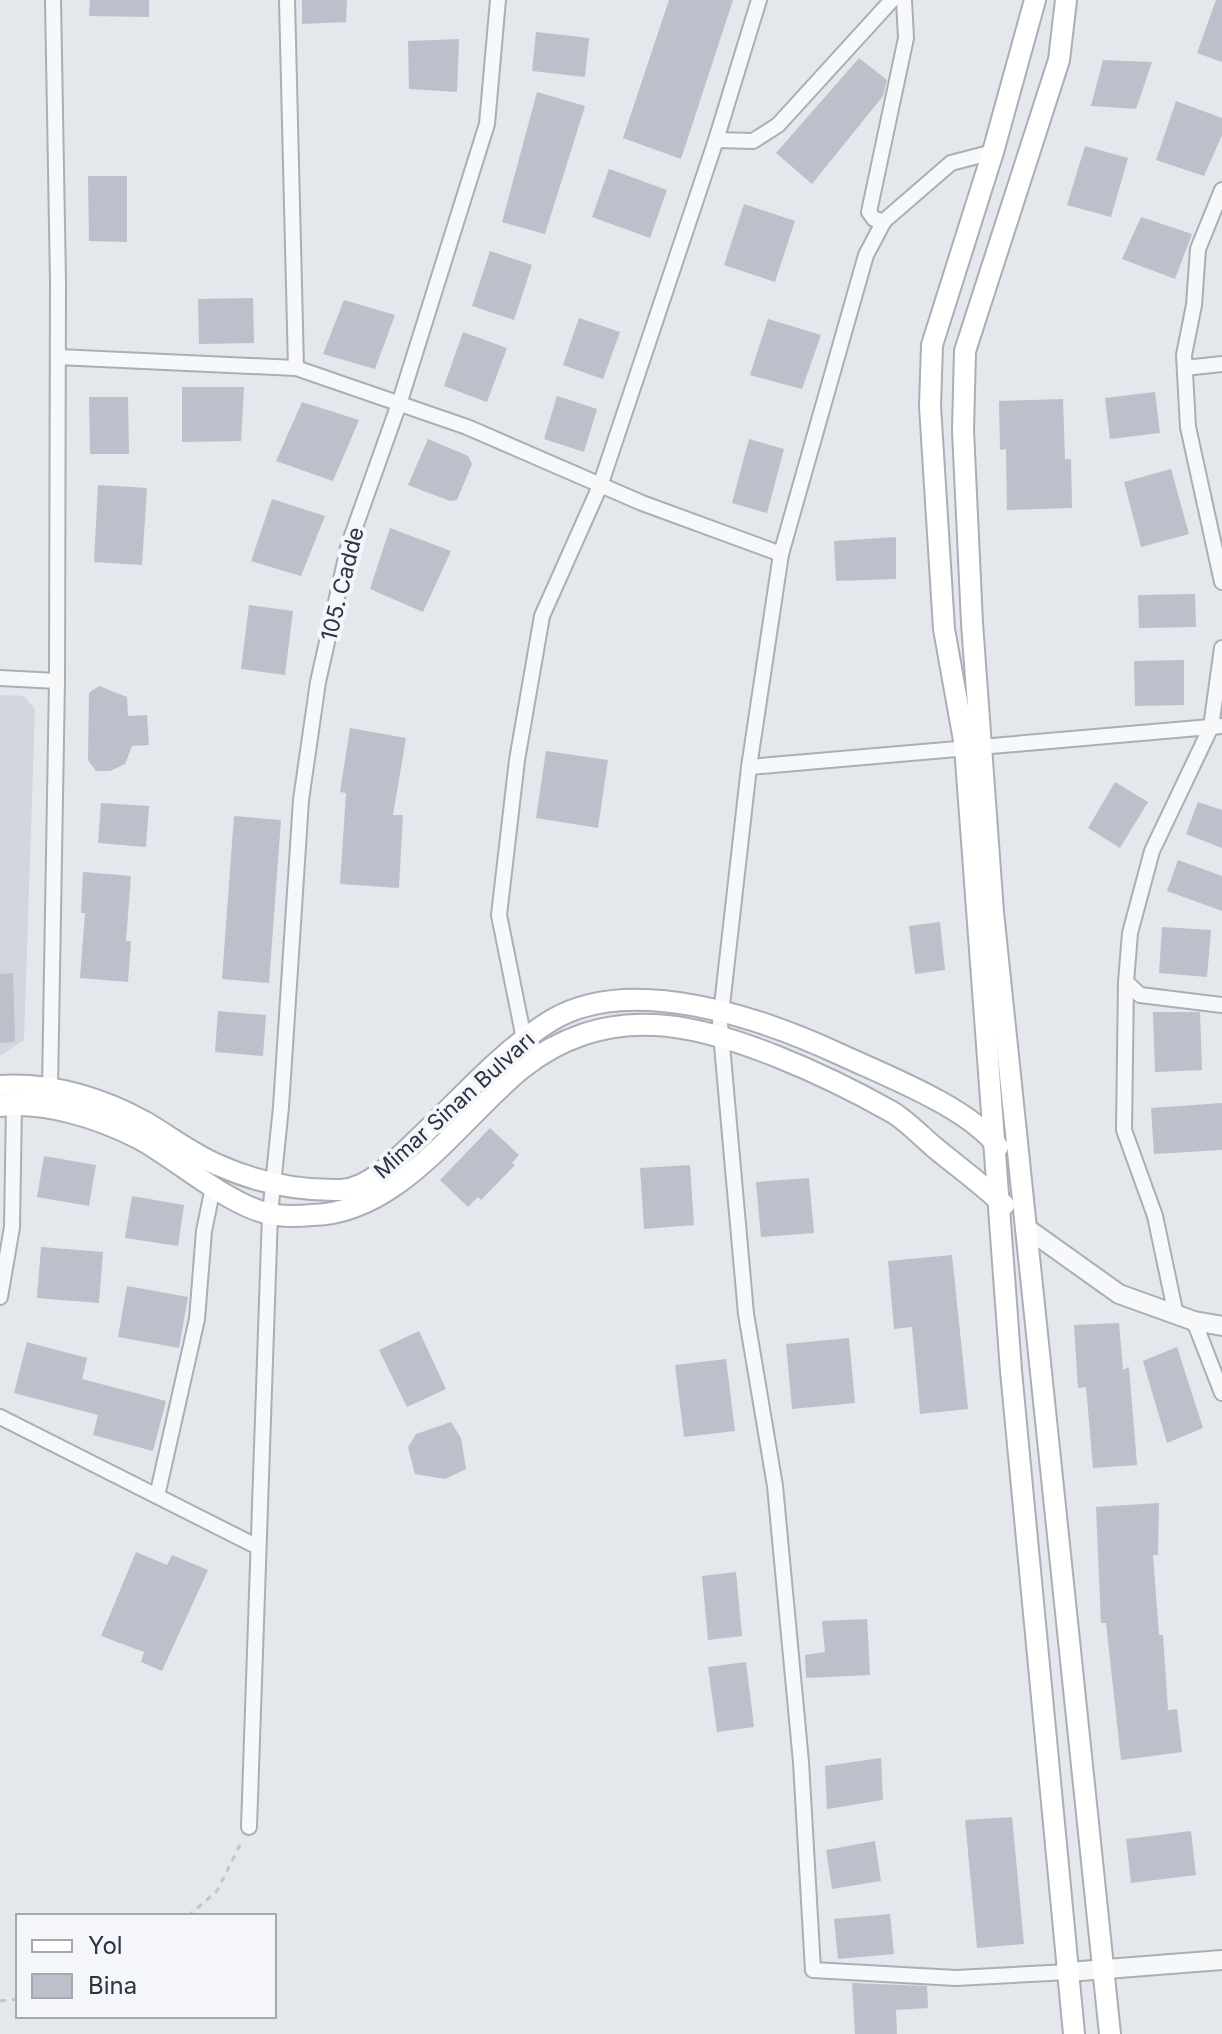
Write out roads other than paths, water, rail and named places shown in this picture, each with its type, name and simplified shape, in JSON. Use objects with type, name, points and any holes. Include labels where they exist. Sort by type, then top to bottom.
[{"type":"main road","points":[[1035,0],[993,152],[932,345],[930,406],[944,629],[973,747],[993,912],[1110,2034]]},
{"type":"main road","points":[[1066,0],[1059,60],[965,351],[965,460],[973,747],[998,1200],[1074,2034]]},
{"type":"main road","name":"Mimar Sinan Bulvarı","points":[[0,1086],[50,1088],[89,1095],[143,1121],[216,1165],[271,1185],[346,1190],[369,1180],[405,1152],[524,1039],[555,1018],[595,1005],[642,999],[721,1011],[799,1036],[933,1097],[994,1141],[1020,1176]]},
{"type":"main road","name":"Mimar Sinan Bulvarı","points":[[7,1106],[59,1110],[139,1139],[213,1187],[270,1214],[316,1215],[353,1208],[392,1190],[520,1070],[549,1048],[583,1034],[657,1025],[721,1036],[800,1068],[894,1114],[998,1200],[1025,1227]]},
{"type":"street","points":[[50,1088],[54,1036],[58,357],[53,0]]},
{"type":"street","points":[[287,0],[296,368]]},
{"type":"street","name":"105. Cadde","points":[[249,1827],[271,1185],[281,1107],[301,800],[318,682],[349,544],[400,401],[487,124],[498,0]]},
{"type":"street","points":[[524,1039],[499,915],[517,760],[542,616],[600,486],[716,140],[759,0]]},
{"type":"street","points":[[716,140],[753,141],[778,125],[892,0]]},
{"type":"street","points":[[884,221],[874,219],[869,212],[869,201],[884,153],[906,38],[904,0]]},
{"type":"street","points":[[993,152],[951,163],[884,221],[866,255],[781,554],[749,767],[721,1011],[746,1314],[776,1501],[801,1762],[813,1970],[956,1978],[1104,1971],[1222,1960]]},
{"type":"street","points":[[1222,190],[1198,249],[1185,368],[1188,427],[1222,582]]},
{"type":"street","points":[[58,357],[296,368],[400,401],[600,486],[781,554]]},
{"type":"street","points":[[1185,368],[1222,364]]},
{"type":"street","points":[[1176,1315],[1155,1216],[1124,1130],[1126,982],[1130,933],[1152,851],[1216,727],[1222,648]]},
{"type":"street","points":[[0,678],[57,681]]},
{"type":"street","points":[[749,767],[1216,727]]},
{"type":"street","points":[[1126,982],[1140,995],[1222,1005]]},
{"type":"street","points":[[0,1297],[12,1227],[7,1106]]},
{"type":"street","points":[[157,1496],[197,1319],[204,1231],[213,1187]]},
{"type":"street","points":[[1025,1227],[1119,1294],[1194,1321],[1222,1326]]},
{"type":"street","points":[[1194,1321],[1222,1393]]},
{"type":"street","points":[[0,1417],[258,1547]]}]
